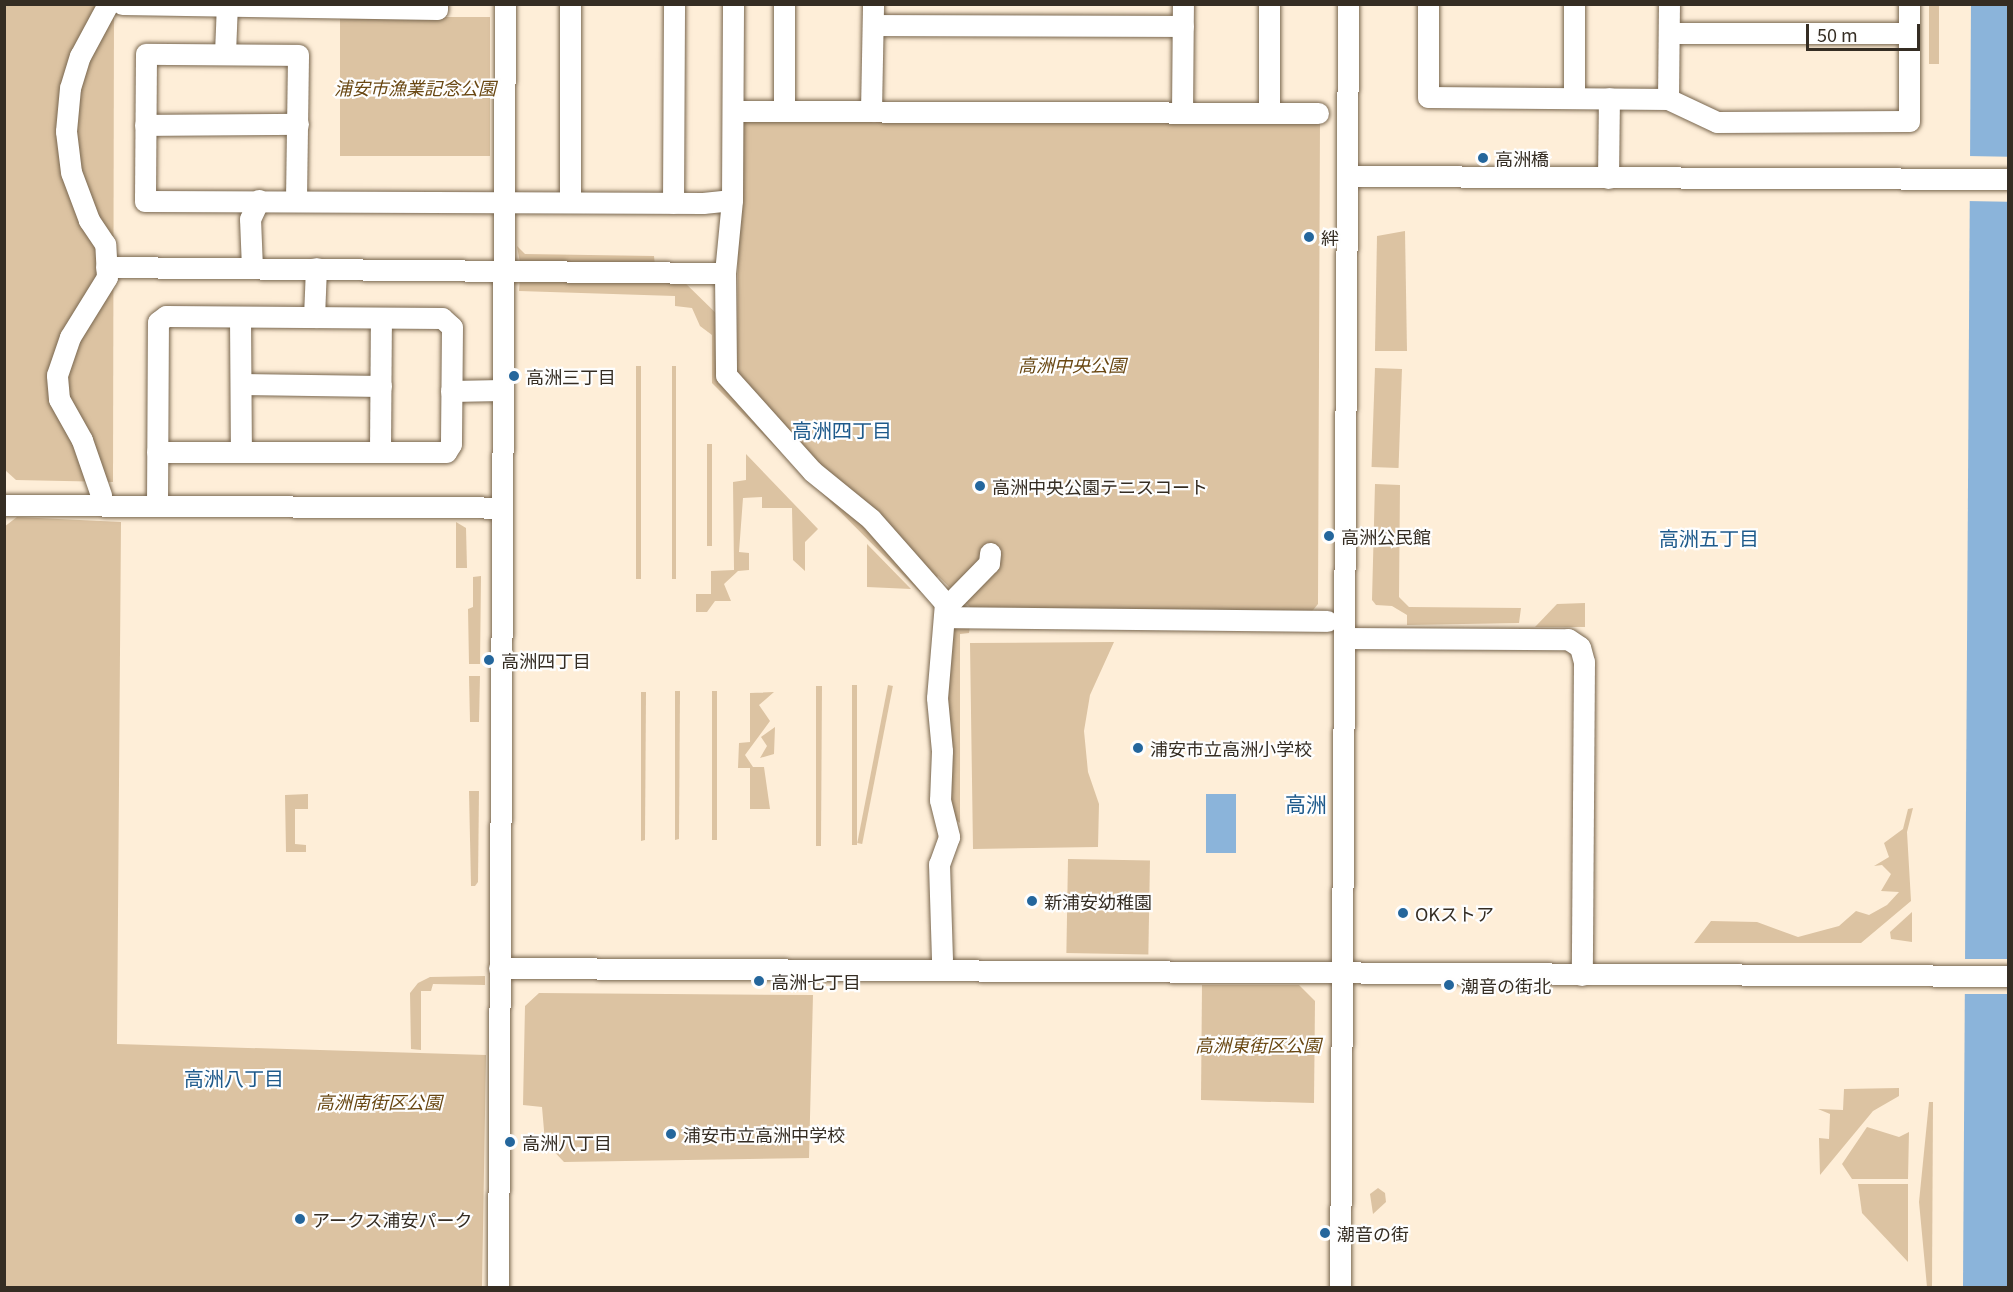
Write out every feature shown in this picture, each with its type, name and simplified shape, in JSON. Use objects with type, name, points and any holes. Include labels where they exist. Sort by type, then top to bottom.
[{"type":"street","points":[[100,495],[82,440],[59,399],[57,375],[70,337],[107,277],[105,244],[88,220],[71,172],[66,131],[70,88],[80,56],[108,4]]},
{"type":"street","points":[[122,4],[437,9],[437,4]]},
{"type":"street","points":[[498,1287],[505,4]]},
{"type":"street","points":[[570,4],[570,202]]},
{"type":"street","points":[[674,4],[679,203]]},
{"type":"street","points":[[733,4],[735,111],[731,253],[725,273],[726,375],[812,471],[871,519],[945,613]]},
{"type":"street","points":[[778,110],[784,4]]},
{"type":"street","points":[[1182,113],[1183,4]]},
{"type":"street","points":[[1269,4],[1269,112]]},
{"type":"street","points":[[1340,1287],[1346,972],[1344,638],[1348,4]]},
{"type":"street","points":[[1428,4],[1428,97],[1668,99],[1717,122],[1909,121],[1909,4]]},
{"type":"street","points":[[1574,4],[1574,98]]},
{"type":"street","points":[[1668,99],[1669,4]]},
{"type":"street","points":[[225,53],[227,6]]},
{"type":"street","points":[[871,111],[873,15],[1183,27]]},
{"type":"street","points":[[1669,33],[1909,33]]},
{"type":"street","points":[[297,200],[298,55],[146,54],[145,201],[679,203],[732,200]]},
{"type":"street","points":[[1608,178],[1609,98]]},
{"type":"street","points":[[735,111],[1318,113]]},
{"type":"street","points":[[146,125],[298,124]]},
{"type":"street","points":[[1348,176],[2008,179]]},
{"type":"street","points":[[252,268],[250,219],[260,200]]},
{"type":"street","points":[[106,267],[503,269],[581,275],[607,269],[725,273]]},
{"type":"street","points":[[314,317],[316,268]]},
{"type":"street","points":[[157,452],[446,452],[451,444],[452,327],[442,318],[166,316],[158,322],[157,452],[157,506]]},
{"type":"street","points":[[240,317],[241,452]]},
{"type":"street","points":[[381,318],[381,452]]},
{"type":"street","points":[[240,384],[381,386]]},
{"type":"street","points":[[451,391],[502,390]]},
{"type":"street","points":[[4,505],[501,508]]},
{"type":"street","points":[[942,959],[939,864],[949,837],[940,800],[942,751],[937,698],[945,613],[989,563],[990,553]]},
{"type":"street","points":[[945,613],[1327,621]]},
{"type":"street","points":[[1344,638],[1568,639],[1580,647],[1584,662],[1582,975]]},
{"type":"street","points":[[499,968],[2008,976]]},
{"type":"green space","points":[[5,5],[114,5],[113,482],[16,480],[5,470]]},
{"type":"green space","points":[[1929,5],[1939,5],[1939,64],[1929,64]]},
{"type":"green space","name":"浦安市漁業記念公園","points":[[340,17],[490,17],[490,156],[340,156]]},
{"type":"green space","name":"高洲中央公園","points":[[747,116],[1320,120],[1318,604],[1309,615],[974,611],[938,576],[933,581],[824,474],[737,376],[739,125]]},
{"type":"green space","points":[[1405,231],[1407,351],[1375,351],[1377,236]]},
{"type":"green space","points":[[517,246],[525,254],[654,256],[655,266],[520,263]]},
{"type":"green space","points":[[520,278],[680,278],[723,320],[722,377],[925,588],[920,592],[712,383],[712,335],[700,326],[692,308],[675,306],[675,296],[519,291]]},
{"type":"green space","points":[[636,366],[641,366],[641,579],[636,579]]},
{"type":"green space","points":[[672,366],[676,366],[676,579],[672,579]]},
{"type":"green space","points":[[1375,368],[1402,369],[1399,468],[1372,467]]},
{"type":"green space","points":[[707,444],[712,444],[712,546],[707,546]]},
{"type":"green space","points":[[746,454],[818,529],[805,542],[805,571],[793,560],[792,508],[762,508],[762,497],[743,498],[739,552],[749,553],[749,570],[738,571],[724,584],[731,601],[715,601],[707,612],[696,612],[696,594],[711,594],[711,571],[734,570],[733,482],[746,480]]},
{"type":"green space","points":[[1375,484],[1400,485],[1399,597],[1409,607],[1521,608],[1519,623],[1407,625],[1407,615],[1392,606],[1376,605],[1372,600]]},
{"type":"green space","name":"高洲南街区公園","points":[[17,517],[121,522],[117,1044],[486,1055],[482,1287],[5,1287],[4,527]]},
{"type":"green space","points":[[456,522],[466,528],[467,568],[456,568]]},
{"type":"green space","points":[[867,544],[911,589],[867,587]]},
{"type":"green space","points":[[481,576],[480,664],[469,664],[468,609],[473,607],[473,577]]},
{"type":"green space","points":[[1585,603],[1585,627],[1535,627],[1557,604]]},
{"type":"green space","points":[[952,626],[970,626],[969,633],[960,634],[960,823],[953,818],[944,785],[943,715]]},
{"type":"green space","points":[[1114,642],[1090,695],[1084,731],[1088,772],[1099,804],[1098,847],[973,849],[970,643]]},
{"type":"green space","points":[[469,676],[480,676],[479,722],[470,722]]},
{"type":"green space","points":[[852,685],[857,685],[857,845],[852,845]]},
{"type":"green space","points":[[888,685],[893,686],[862,844],[857,843]]},
{"type":"green space","points":[[816,686],[822,686],[821,846],[816,846]]},
{"type":"green space","points":[[675,691],[680,691],[679,839],[675,840]]},
{"type":"green space","points":[[712,691],[717,691],[717,840],[712,840]]},
{"type":"green space","points":[[641,692],[646,692],[645,840],[641,841]]},
{"type":"green space","points":[[774,692],[759,705],[770,721],[745,755],[753,767],[764,767],[770,809],[750,809],[750,768],[738,768],[739,743],[750,742],[750,693]]},
{"type":"green space","points":[[775,727],[774,754],[760,758],[767,746],[761,737]]},
{"type":"green space","points":[[469,791],[479,791],[478,882],[475,886],[471,886]]},
{"type":"green space","points":[[308,794],[308,809],[295,809],[295,844],[306,845],[306,852],[286,852],[285,795]]},
{"type":"green space","points":[[1913,808],[1907,832],[1911,901],[1861,943],[1694,943],[1711,921],[1757,922],[1798,937],[1839,926],[1856,911],[1869,915],[1887,905],[1899,892],[1881,891],[1891,874],[1882,865],[1874,866],[1889,857],[1884,843],[1903,829],[1908,809]]},
{"type":"green space","points":[[1068,859],[1150,860],[1148,954],[1066,953]]},
{"type":"green space","points":[[1912,912],[1912,942],[1891,939],[1890,932]]},
{"type":"green space","points":[[485,976],[485,985],[433,984],[431,991],[421,991],[421,1050],[411,1049],[410,993],[418,983],[430,977]]},
{"type":"green space","name":"高洲東街区公園","points":[[1202,985],[1299,985],[1315,1001],[1314,1103],[1201,1100]]},
{"type":"green space","points":[[539,993],[813,995],[809,1158],[564,1162],[545,1142],[542,1107],[523,1105],[525,1006]]},
{"type":"green space","points":[[1899,1088],[1899,1096],[1873,1111],[1820,1175],[1819,1138],[1829,1139],[1830,1114],[1818,1109],[1843,1110],[1844,1089]]},
{"type":"green space","points":[[1929,1102],[1933,1102],[1932,1288],[1927,1287],[1919,1202]]},
{"type":"green space","points":[[1867,1127],[1899,1137],[1909,1132],[1908,1179],[1852,1179],[1842,1164]]},
{"type":"green space","points":[[1858,1184],[1908,1184],[1908,1262],[1862,1213]]},
{"type":"green space","points":[[1378,1188],[1385,1193],[1386,1202],[1373,1214],[1370,1194]]},
{"type":"water","points":[[2008,4],[2008,1287],[1963,1288],[1971,5]]},
{"type":"water","points":[[1206,794],[1236,794],[1236,853],[1206,853]]},
{"type":"pier","points":[[1967,156],[2008,157],[2007,202],[1966,201]]},
{"type":"pier","points":[[1962,959],[2008,959],[2008,994],[1962,994]]},
{"type":"place","name":"高洲橋","points":[[1483,158]]},
{"type":"place","name":"絆","points":[[1309,237]]},
{"type":"place","name":"高洲三丁目","points":[[514,376]]},
{"type":"place","name":"高洲中央公園テニスコート","points":[[980,486]]},
{"type":"place","name":"高洲公民館","points":[[1329,536]]},
{"type":"place","name":"高洲四丁目","points":[[489,660]]},
{"type":"place","name":"浦安市立高洲小学校","points":[[1138,748]]},
{"type":"place","name":"新浦安幼稚園","points":[[1032,901]]},
{"type":"place","name":"OKストア","points":[[1403,913]]},
{"type":"place","name":"高洲七丁目","points":[[759,981]]},
{"type":"place","name":"潮音の街北","points":[[1449,985]]},
{"type":"place","name":"浦安市立高洲中学校","points":[[671,1134]]},
{"type":"place","name":"高洲八丁目","points":[[510,1142]]},
{"type":"place","name":"アークス浦安パーク","points":[[300,1219]]},
{"type":"place","name":"潮音の街","points":[[1325,1233]]},
{"type":"district","name":"高洲四丁目","points":[[842,429]]},
{"type":"district","name":"高洲五丁目","points":[[1709,537]]},
{"type":"district","name":"高洲","points":[[1306,803]]},
{"type":"district","name":"高洲八丁目","points":[[234,1077]]}]
